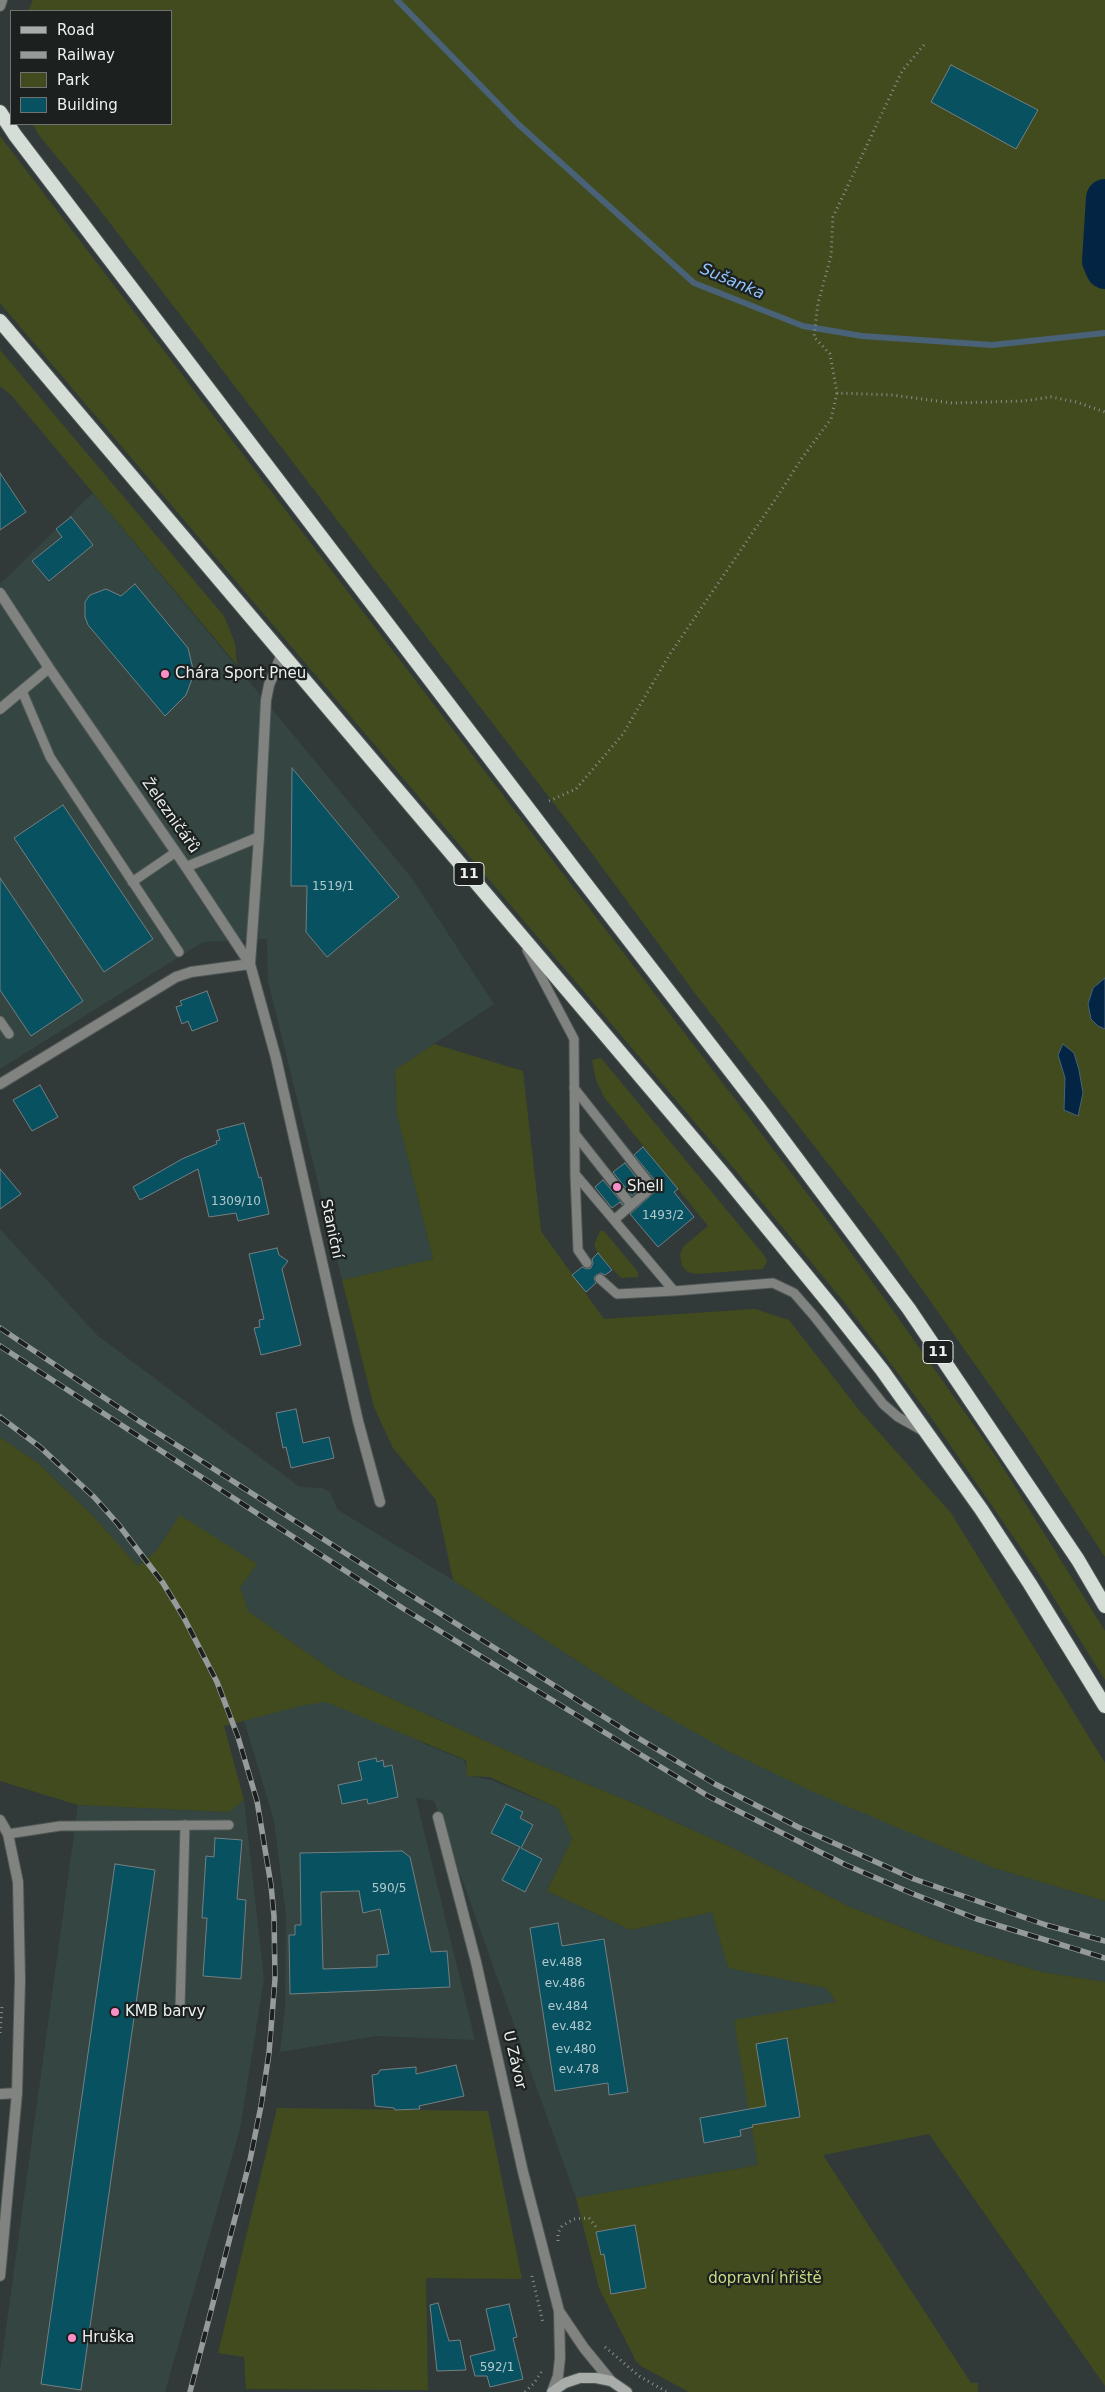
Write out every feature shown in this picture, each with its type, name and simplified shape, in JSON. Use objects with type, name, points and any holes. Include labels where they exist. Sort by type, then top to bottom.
[{"type":"highway","name":"11","points":[[0,112],[33,159],[753,1100],[909,1309],[1078,1560],[1105,1606]]},
{"type":"highway","name":"11","points":[[0,321],[761,1218],[833,1308],[928,1434],[1030,1584],[1105,1706]]},
{"type":"main road","points":[[552,2392],[565,2383],[580,2378],[596,2378],[611,2381],[627,2392]]},
{"type":"street","points":[[0,6],[2,0]]},
{"type":"street","name":"Železničářů","points":[[0,593],[49,668],[186,867],[259,837]]},
{"type":"street","points":[[259,837],[266,700],[268,685],[282,654]]},
{"type":"street","points":[[0,709],[49,668]]},
{"type":"street","name":"Staniční","points":[[250,964],[259,837]]},
{"type":"street","name":"Staniční","points":[[186,867],[250,964],[276,1058],[358,1421],[380,1502]]},
{"type":"street","points":[[0,1084],[176,977],[191,972],[250,964]]},
{"type":"street","name":"U Závor","points":[[438,1817],[476,1962],[523,2172],[559,2311],[560,2358],[558,2376],[552,2392]]},
{"type":"street","points":[[0,1820],[18,1882],[20,1979],[17,2094],[0,2276]]},
{"type":"street","points":[[0,2094],[17,2094]]},
{"type":"street","name":"U Závor","points":[[559,2311],[584,2348],[611,2381]]},
{"type":"lane","points":[[22,691],[50,757],[179,952]]},
{"type":"lane","points":[[132,882],[176,852]]},
{"type":"lane","points":[[517,930],[574,1039],[575,1174],[578,1250],[587,1263]]},
{"type":"lane","points":[[0,1021],[9,1034]]},
{"type":"lane","points":[[574,1088],[652,1187],[614,1220]]},
{"type":"lane","points":[[575,1134],[631,1205]]},
{"type":"lane","points":[[575,1174],[674,1291]]},
{"type":"lane","points":[[600,1280],[617,1294],[773,1283],[794,1293],[883,1404],[898,1417],[928,1434]]},
{"type":"lane","points":[[180,2008],[184,1825]]},
{"type":"lane","points":[[4,1833],[60,1826],[229,1825]]},
{"type":"path","points":[[548,801],[576,789],[623,734],[670,654],[780,494],[802,458],[831,419],[838,393],[830,354],[814,337],[823,278],[830,256],[833,217],[868,139],[902,71],[924,45]]},
{"type":"path","points":[[838,393],[892,396],[952,403],[1023,402],[1051,397],[1076,402],[1105,412]]},
{"type":"path","points":[[558,2244],[558,2233],[562,2226],[574,2219],[589,2218],[596,2227]]},
{"type":"path","points":[[531,2272],[543,2325]]},
{"type":"path","points":[[525,2392],[534,2383],[543,2367]]},
{"type":"shaded area","points":[[93,493],[411,877],[494,1004],[395,1070],[397,1114],[433,1259],[342,1280],[268,981],[267,939],[203,942],[0,1069],[0,584]]},
{"type":"shaded area","points":[[0,1229],[97,1335],[300,1487],[322,1488],[330,1492],[338,1510],[453,1580],[636,1699],[994,1868],[1105,1901],[1105,1982],[1042,1972],[940,1942],[848,1906],[737,1850],[631,1802],[528,1760],[339,1675],[249,1612],[240,1588],[257,1564],[180,1516],[157,1550],[138,1566],[93,1516],[39,1464],[0,1437]]},
{"type":"shaded area","points":[[316,1686],[427,1745],[464,1760],[468,1776],[491,1780],[558,1808],[572,1839],[547,1891],[631,1930],[712,1912],[728,1968],[826,1988],[836,2002],[750,2109],[758,2165],[576,2198],[434,1801],[416,1798],[475,2040],[376,2036],[280,2052],[285,2008],[286,1915],[274,1821],[240,1707]]},
{"type":"shaded area","points":[[244,1800],[264,1979],[240,2129],[165,2392],[0,2392],[0,2372],[78,1805],[229,1812]]},
{"type":"green space","points":[[33,0],[1105,0],[1105,978],[1101,980],[1098,1026],[1105,1029],[1105,1557],[1025,1435],[882,1233],[694,992],[588,848],[90,197],[38,134],[34,125],[172,125],[172,10],[28,10]]},
{"type":"green space","points":[[0,136],[828,1221],[894,1312],[997,1458],[1105,1631],[1105,1680],[1039,1574],[928,1413],[844,1302],[737,1172],[0,303]]},
{"type":"green space","points":[[0,350],[224,616],[235,643],[237,665],[12,396],[0,386]]},
{"type":"green space","points":[[434,1044],[523,1071],[541,1231],[604,1319],[755,1309],[789,1320],[859,1410],[951,1513],[1105,1763],[1105,1901],[994,1868],[813,1792],[726,1750],[636,1699],[453,1580],[436,1500],[393,1448],[374,1407],[342,1280],[433,1259],[397,1114],[395,1070]]},
{"type":"green space","points":[[601,1058],[764,1255],[767,1261],[763,1269],[696,1274],[688,1272],[682,1266],[680,1254],[684,1246],[708,1226],[604,1097],[596,1080],[592,1060]]},
{"type":"green space","points":[[600,1231],[604,1231],[638,1272],[638,1277],[621,1278],[598,1253],[594,1245]]},
{"type":"green space","name":"dopravní hřiště","points":[[0,1437],[39,1464],[93,1516],[138,1566],[157,1550],[180,1515],[257,1564],[240,1588],[249,1612],[339,1675],[528,1760],[631,1802],[737,1850],[848,1906],[940,1942],[1042,1972],[1105,1982],[1105,2386],[929,2134],[823,2155],[971,2383],[978,2383],[978,2392],[689,2392],[641,2366],[636,2361],[599,2288],[576,2198],[758,2165],[734,2020],[836,2002],[826,1988],[728,1968],[712,1912],[631,1930],[547,1891],[572,1839],[558,1808],[490,1777],[467,1776],[466,1760],[326,1702],[300,1706],[224,1726],[244,1800],[229,1812],[78,1805],[0,1781]]},
{"type":"green space","points":[[277,2108],[488,2111],[522,2279],[426,2278],[428,2390],[246,2389],[244,2357],[218,2353]]},
{"type":"water","points":[[1090,205],[1105,230],[1105,246],[1086,251]]},
{"type":"water","points":[[1105,978],[1105,1029],[1098,1026],[1091,1019],[1088,1004],[1093,988]]},
{"type":"water","points":[[1063,1044],[1074,1053],[1079,1070],[1083,1093],[1078,1116],[1064,1110],[1065,1078],[1058,1055]]},
{"type":"building","points":[[951,65],[1038,110],[1016,149],[931,102]]},
{"type":"building","points":[[0,473],[26,512],[0,530]]},
{"type":"building","points":[[71,517],[93,545],[49,581],[32,561],[62,537],[56,529]]},
{"type":"building","points":[[135,584],[188,648],[193,669],[192,679],[186,695],[165,716],[88,625],[85,617],[85,602],[90,595],[106,589],[121,596]]},
{"type":"building","points":[[292,768],[399,897],[327,957],[306,932],[307,886],[291,886]]},
{"type":"building","points":[[63,805],[153,939],[104,972],[14,838]]},
{"type":"building","points":[[0,878],[83,1001],[31,1036],[0,990]]},
{"type":"building","points":[[207,991],[218,1021],[192,1031],[188,1021],[182,1024],[176,1007],[182,1005],[180,1001]]},
{"type":"building","points":[[40,1085],[58,1117],[32,1131],[13,1100]]},
{"type":"building","points":[[244,1123],[259,1178],[261,1177],[269,1214],[238,1221],[236,1213],[209,1217],[198,1169],[140,1200],[133,1187],[182,1159],[217,1144],[216,1141],[220,1140],[217,1130]]},
{"type":"building","points":[[643,1147],[678,1189],[674,1192],[694,1217],[658,1247],[630,1214],[658,1189],[657,1183],[634,1155]]},
{"type":"building","points":[[625,1163],[643,1186],[632,1196],[613,1172]]},
{"type":"building","points":[[0,1169],[21,1194],[0,1209]]},
{"type":"building","points":[[603,1180],[623,1204],[622,1205],[620,1202],[612,1208],[595,1187]]},
{"type":"building","points":[[277,1248],[279,1255],[288,1261],[282,1269],[301,1345],[261,1355],[254,1328],[260,1327],[259,1320],[264,1319],[249,1254]]},
{"type":"building","points":[[598,1253],[612,1270],[605,1275],[601,1273],[596,1275],[594,1278],[596,1283],[586,1292],[572,1275],[582,1267],[591,1268],[592,1259]]},
{"type":"building","points":[[296,1409],[303,1443],[329,1437],[334,1458],[291,1468],[286,1447],[283,1448],[276,1413]]},
{"type":"building","points":[[376,1758],[377,1762],[383,1760],[384,1767],[392,1765],[398,1797],[368,1804],[367,1799],[342,1804],[338,1785],[362,1780],[358,1762]]},
{"type":"building","points":[[506,1804],[523,1812],[520,1818],[533,1825],[521,1848],[542,1859],[525,1892],[502,1880],[520,1847],[491,1833]]},
{"type":"building","points":[[215,1838],[242,1840],[237,1899],[246,1900],[241,1979],[203,1976],[207,1918],[202,1918],[206,1856],[214,1857]]},
{"type":"building","points":[[402,1851],[410,1857],[431,1952],[447,1951],[450,1987],[290,1994],[289,1935],[295,1935],[295,1925],[301,1925],[300,1853]],"holes":[[[359,1891],[363,1913],[380,1909],[389,1954],[377,1955],[377,1967],[323,1969],[321,1892]]]},
{"type":"building","points":[[115,1864],[155,1870],[81,2390],[41,2384]]},
{"type":"building","points":[[558,1923],[562,1946],[604,1939],[628,2092],[609,2095],[608,2083],[555,2091],[530,1928]]},
{"type":"building","points":[[787,2038],[800,2117],[752,2125],[753,2127],[740,2130],[741,2136],[704,2143],[700,2118],[766,2106],[756,2044]]},
{"type":"building","points":[[456,2065],[464,2096],[419,2106],[420,2109],[395,2110],[394,2108],[375,2106],[372,2075],[378,2074],[380,2070],[416,2067],[416,2074]]},
{"type":"building","points":[[635,2225],[646,2288],[611,2294],[604,2254],[601,2255],[596,2232]]},
{"type":"building","points":[[438,2303],[449,2341],[460,2340],[466,2370],[437,2371],[430,2305]]},
{"type":"building","points":[[509,2304],[517,2337],[513,2338],[523,2379],[490,2387],[487,2376],[475,2376],[470,2356],[495,2350],[486,2309]]},
{"type":"waterway","name":"Sušanka","points":[[397,0],[518,124],[694,283],[803,326],[862,336],[992,345],[1105,333]]},
{"type":"waterway","points":[[1105,198],[1101,261],[1105,270]]},
{"type":"railway","points":[[0,1328],[139,1421],[398,1587],[628,1732],[715,1784],[798,1827],[914,1879],[1046,1925],[1105,1941]]},
{"type":"railway","points":[[0,1346],[404,1609],[708,1796],[846,1865],[911,1893],[977,1919],[1105,1958]]},
{"type":"railway","points":[[0,1417],[40,1447],[94,1497],[118,1524],[163,1583],[183,1616],[217,1682],[238,1737],[257,1801],[271,1885],[274,1916],[275,1979],[269,2053],[250,2160],[190,2392]]},
{"type":"place","name":"Chára Sport Pneu","points":[[165,674]]},
{"type":"place","name":"Shell","points":[[617,1187]]},
{"type":"place","name":"KMB barvy","points":[[115,2012]]},
{"type":"place","name":"Hruška","points":[[72,2338]]}]
